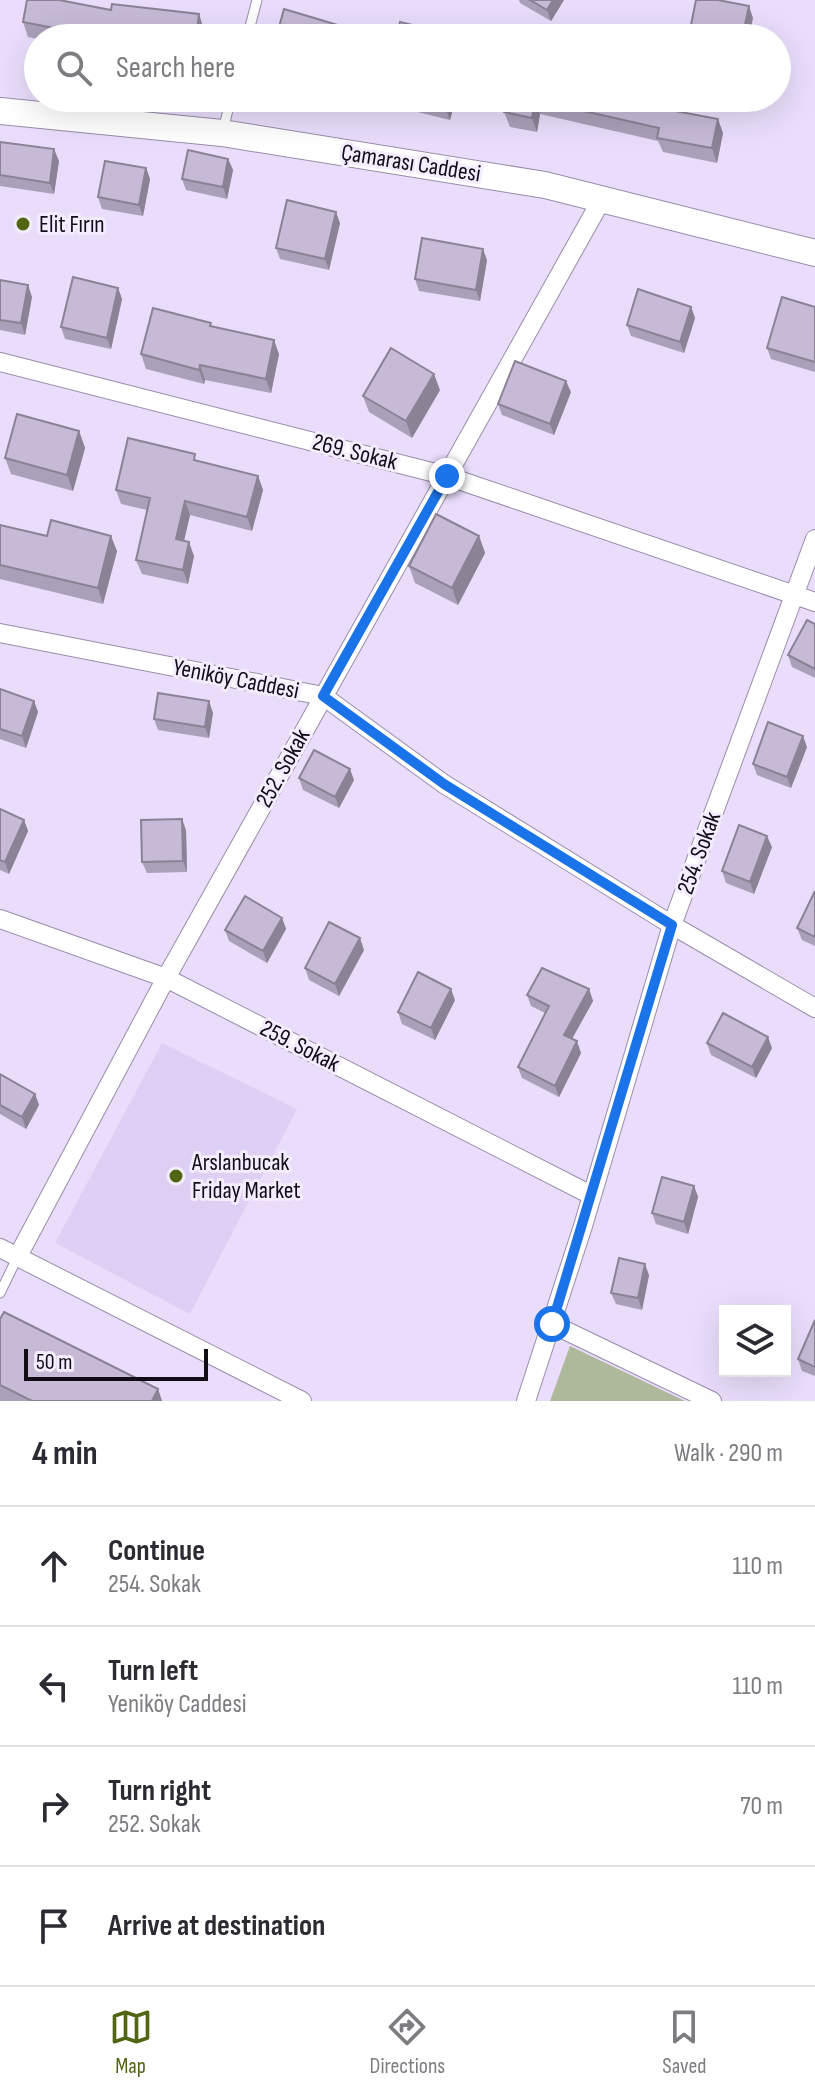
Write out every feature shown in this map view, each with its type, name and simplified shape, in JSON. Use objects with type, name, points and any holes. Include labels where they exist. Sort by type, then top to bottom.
[{"type":"street","name":"Çamarası Caddesi","points":[[0,111],[222,133],[545,185],[815,253]]},
{"type":"street","name":"252. Sokak","points":[[18,1256],[166,978],[602,199]]},
{"type":"street","name":"269. Sokak","points":[[0,362],[447,476],[815,602]]},
{"type":"street","name":"254. Sokak","points":[[526,1401],[672,925],[815,539]]},
{"type":"street","name":"Yeniköy Caddesi","points":[[0,633],[323,696],[444,784],[672,925],[815,1008]]},
{"type":"street","name":"259. Sokak","points":[[0,919],[166,978],[591,1195]]},
{"type":"street","points":[[0,1248],[302,1401]]},
{"type":"street","points":[[552,1324],[712,1401]]},
{"type":"lane","points":[[251,24],[257,0]]},
{"type":"lane","points":[[222,133],[227,112]]},
{"type":"lane","points":[[0,1293],[18,1256]]},
{"type":"shaded area","name":"Arslanbucak Friday Market","points":[[162,1043],[297,1109],[190,1314],[55,1243]]},
{"type":"green space","points":[[570,1346],[685,1401],[550,1401]]},
{"type":"building","points":[[27,0],[59,0],[111,10],[112,4],[199,14],[198,24],[23,22]]},
{"type":"building","points":[[530,0],[553,0],[547,10]]},
{"type":"building","points":[[696,0],[718,0],[749,6],[745,24],[691,24]]},
{"type":"building","points":[[284,9],[334,24],[280,24]]},
{"type":"building","points":[[504,112],[533,112],[532,118]]},
{"type":"building","points":[[588,112],[680,112],[718,119],[712,148],[657,138],[659,128]]},
{"type":"building","points":[[0,142],[54,149],[50,183],[0,175]]},
{"type":"building","points":[[188,150],[228,159],[223,187],[182,179]]},
{"type":"building","points":[[105,161],[146,168],[139,205],[98,197]]},
{"type":"building","points":[[287,200],[336,212],[325,259],[276,248]]},
{"type":"building","points":[[422,238],[483,249],[476,290],[415,279]]},
{"type":"building","points":[[73,277],[118,288],[107,338],[61,327]]},
{"type":"building","points":[[0,280],[28,285],[21,323],[0,320]]},
{"type":"building","points":[[638,289],[691,307],[680,342],[627,325]]},
{"type":"building","points":[[782,297],[815,307],[815,362],[767,348]]},
{"type":"building","points":[[153,308],[211,323],[210,326],[274,340],[266,379],[200,365],[199,370],[141,354]]},
{"type":"building","points":[[391,348],[434,374],[406,421],[363,396]]},
{"type":"building","points":[[515,361],[566,381],[550,424],[498,404]]},
{"type":"building","points":[[17,414],[79,431],[67,475],[5,458]]},
{"type":"building","points":[[128,438],[195,454],[194,460],[258,476],[247,517],[185,501],[176,539],[189,542],[183,570],[136,560],[150,498],[116,490]]},
{"type":"building","points":[[436,514],[479,536],[452,588],[409,566]]},
{"type":"building","points":[[51,520],[111,536],[98,588],[0,565],[0,525],[47,536]]},
{"type":"building","points":[[807,620],[815,624],[815,669],[788,655]]},
{"type":"building","points":[[0,689],[34,701],[22,736],[0,729]]},
{"type":"building","points":[[158,693],[209,701],[205,727],[154,719]]},
{"type":"building","points":[[768,722],[803,736],[787,777],[753,764]]},
{"type":"building","points":[[314,750],[350,769],[335,797],[299,778]]},
{"type":"building","points":[[0,809],[24,820],[5,862],[0,860]]},
{"type":"building","points":[[182,819],[183,861],[142,862],[141,820]]},
{"type":"building","points":[[739,825],[767,836],[750,882],[722,871]]},
{"type":"building","points":[[815,891],[815,937],[797,928]]},
{"type":"building","points":[[245,896],[282,918],[263,951],[225,930]]},
{"type":"building","points":[[329,922],[360,938],[335,984],[305,968]]},
{"type":"building","points":[[542,968],[589,989],[564,1035],[577,1041],[555,1086],[518,1067],[549,1006],[527,995]]},
{"type":"building","points":[[418,972],[451,989],[431,1028],[398,1012]]},
{"type":"building","points":[[723,1013],[768,1037],[752,1067],[707,1043]]},
{"type":"building","points":[[0,1074],[35,1094],[22,1117],[0,1105]]},
{"type":"building","points":[[662,1177],[694,1186],[684,1222],[652,1213]]},
{"type":"building","points":[[619,1258],[645,1264],[638,1298],[611,1293]]},
{"type":"building","points":[[4,1312],[158,1389],[152,1401],[32,1401],[0,1385],[0,1319]]},
{"type":"building","points":[[815,1320],[815,1367],[798,1359]]},
{"type":"place","name":"Elit Fırın","points":[[23,224]]},
{"type":"place","name":"Arslanbucak Friday Market","points":[[176,1176]]},
{"type":"route","points":[[447,476],[323,696],[444,784],[672,925],[552,1324]]}]
